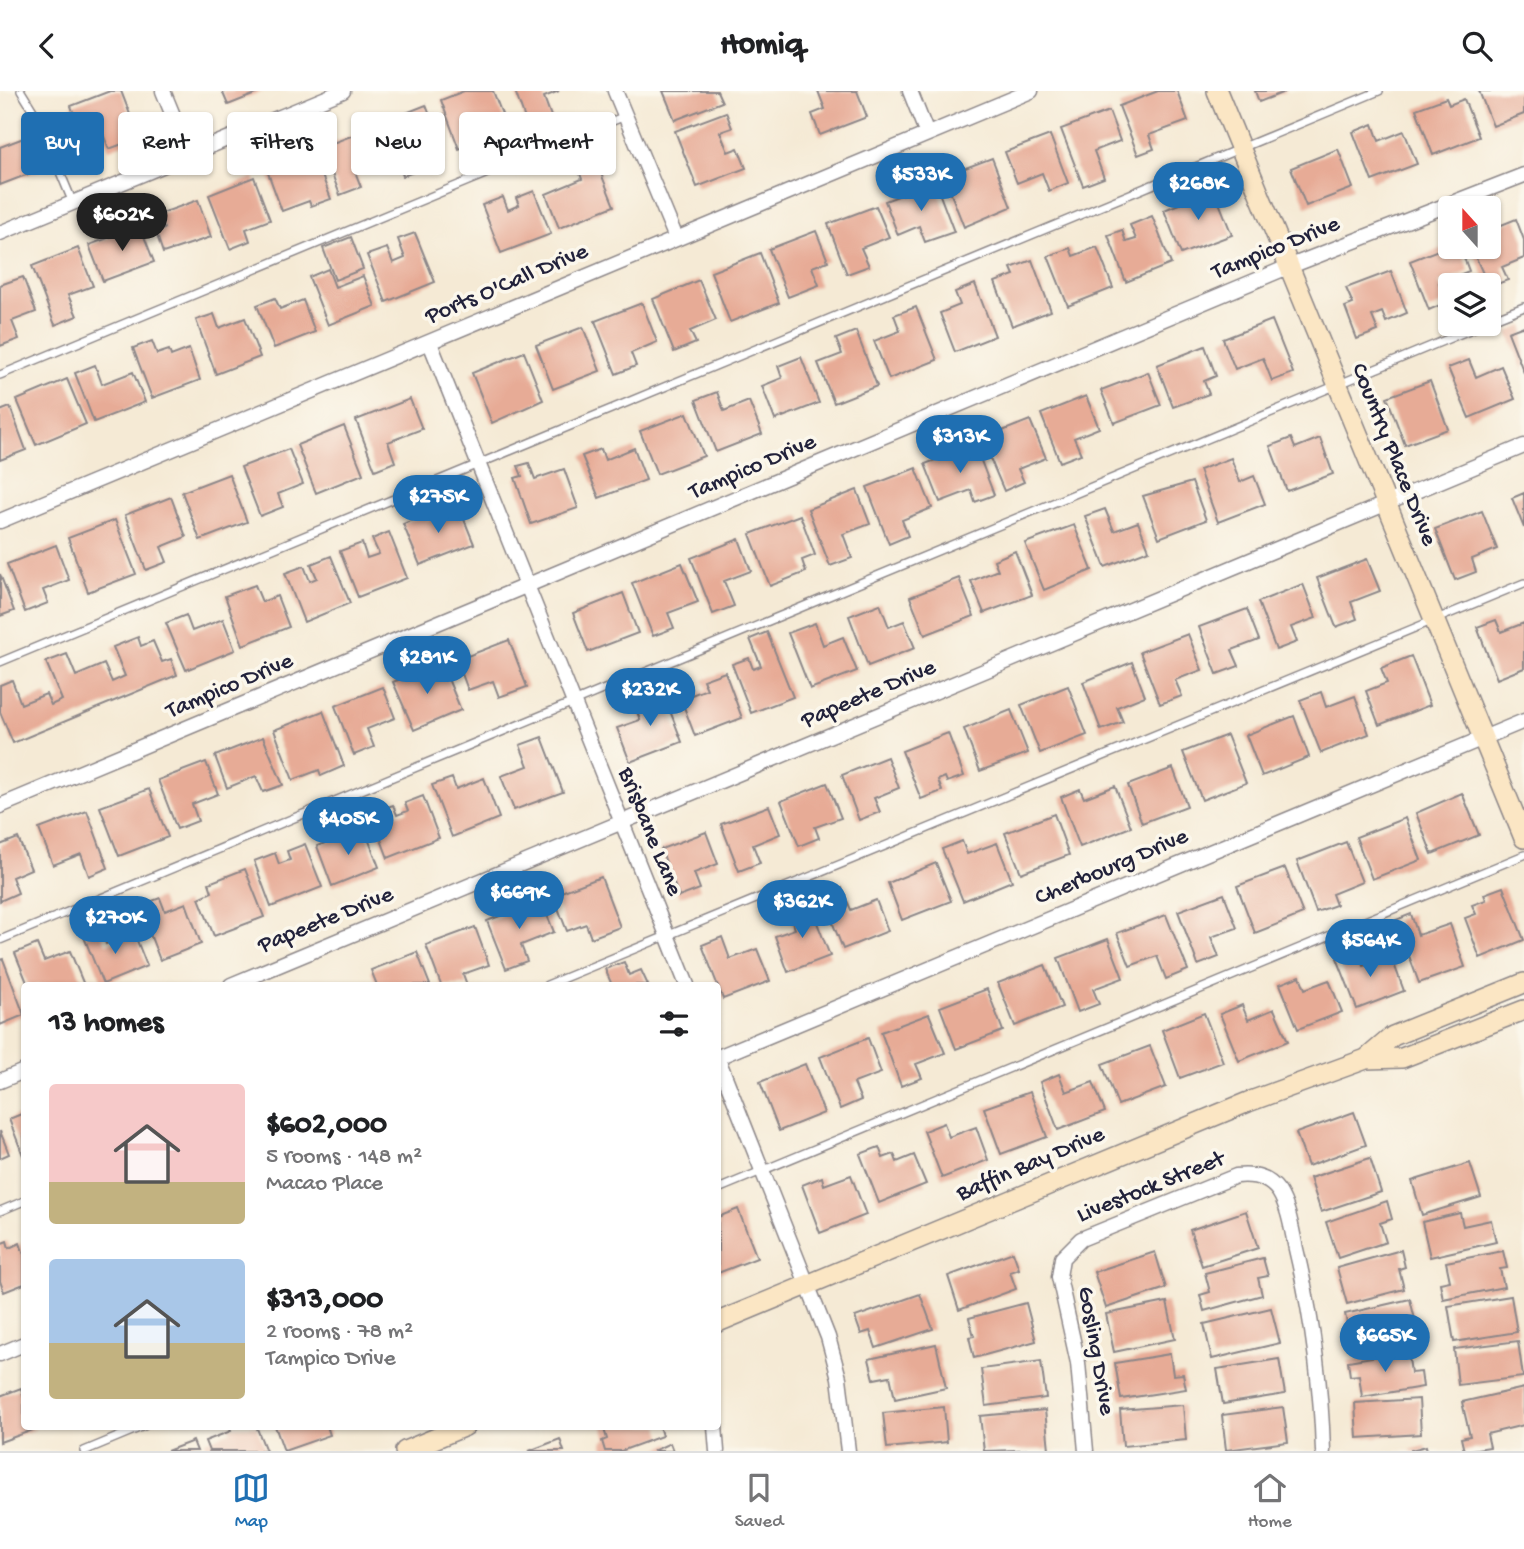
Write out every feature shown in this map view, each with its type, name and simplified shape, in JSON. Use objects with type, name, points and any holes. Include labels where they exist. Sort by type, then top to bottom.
[{"type":"street","points":[[163,91],[172,112]]},
{"type":"street","points":[[213,147],[343,91]]},
{"type":"street","points":[[614,91],[676,238]]},
{"type":"street","points":[[910,91],[928,134]]},
{"type":"street","name":"Ports O'Call Drive","points":[[0,521],[1031,91]]},
{"type":"street","name":"Country Place Drive","points":[[1217,91],[1524,838]]},
{"type":"street","points":[[0,233],[144,175]]},
{"type":"street","name":"Tampico Drive","points":[[0,806],[1289,267],[1524,175]]},
{"type":"street","name":"Brisbane Lane","points":[[430,343],[620,824],[686,982]]},
{"type":"street","name":"Papeete Drive","points":[[238,982],[1524,446]]},
{"type":"street","name":"Cherbourg Drive","points":[[721,1057],[1524,721]]},
{"type":"street","name":"Baffin Bay Drive","points":[[1366,1059],[1393,1036],[1524,983]]},
{"type":"street","name":"Baffin Bay Drive","points":[[721,1321],[1248,1102],[1366,1059],[1402,1058],[1524,1010]]},
{"type":"street","points":[[721,1066],[828,1337],[839,1378],[848,1451]]},
{"type":"street","points":[[0,1081],[21,1072]]},
{"type":"street","name":"Livestock Street","points":[[1062,1258],[1081,1239],[1236,1175],[1264,1178],[1283,1200],[1307,1295],[1317,1358],[1323,1451]]},
{"type":"street","name":"Gosling Drive","points":[[1062,1258],[1059,1277],[1078,1363],[1087,1451]]},
{"type":"street","points":[[0,1354],[21,1345]]},
{"type":"street","points":[[405,1451],[455,1430]]},
{"type":"street","points":[[715,1430],[717,1451]]},
{"type":"lane","points":[[20,91],[37,117],[73,203]]},
{"type":"lane","points":[[0,662],[1379,91]]},
{"type":"lane","points":[[0,375],[625,116]]},
{"type":"lane","points":[[1501,316],[1524,307]]},
{"type":"lane","points":[[0,940],[1456,336]]},
{"type":"lane","points":[[554,982],[1524,583]]},
{"type":"lane","points":[[721,1188],[1524,855]]},
{"type":"lane","points":[[0,1212],[21,1202]]},
{"type":"lane","points":[[84,1451],[134,1430]]},
{"type":"building","points":[[110,91],[121,91],[129,112],[118,112],[118,146],[109,149],[104,136],[104,112],[73,112],[71,106]]},
{"type":"building","points":[[222,91],[263,91],[228,105]]},
{"type":"building","points":[[464,91],[493,91],[501,112],[459,112],[459,149],[441,100]]},
{"type":"building","points":[[515,91],[559,91],[544,97],[549,112],[523,112]]},
{"type":"building","points":[[663,91],[717,91],[722,102],[675,120]]},
{"type":"building","points":[[818,91],[857,91],[867,117],[820,135],[812,114],[825,109]]},
{"type":"building","points":[[1158,91],[1177,91],[1188,121],[1149,135],[1154,149],[1138,155],[1119,106]]},
{"type":"building","points":[[1255,91],[1287,91],[1259,102]]},
{"type":"building","points":[[1479,91],[1524,91],[1524,114],[1493,126]]},
{"type":"building","points":[[1446,98],[1449,105],[1464,99],[1479,137],[1433,155],[1416,109]]},
{"type":"building","points":[[426,105],[429,112],[408,112]]},
{"type":"building","points":[[1109,111],[1120,141],[1094,151],[1104,178],[1083,186],[1061,129]]},
{"type":"building","points":[[726,112],[732,128],[720,132],[728,152],[738,148],[746,168],[697,187],[675,131]]},
{"type":"building","points":[[1373,124],[1379,141],[1404,131],[1417,164],[1372,181],[1353,132]]},
{"type":"building","points":[[1050,135],[1068,183],[1049,191],[1042,173],[1017,183],[1005,152]]},
{"type":"building","points":[[351,136],[351,175],[356,175],[361,187],[340,195],[332,175],[337,175],[337,141]]},
{"type":"building","points":[[21,139],[21,175],[26,175],[0,185],[0,147]]},
{"type":"building","points":[[1338,149],[1353,188],[1306,206],[1291,168]]},
{"type":"building","points":[[992,158],[1011,207],[964,227],[944,176]]},
{"type":"building","points":[[269,175],[322,175],[331,199],[311,206],[309,201],[282,211]]},
{"type":"building","points":[[580,175],[602,175],[614,206],[559,228],[546,194],[582,179]]},
{"type":"building","points":[[254,177],[270,220],[246,229],[250,241],[230,249],[209,195]]},
{"type":"building","points":[[935,182],[954,232],[925,242],[919,226],[898,235],[885,201]]},
{"type":"building","points":[[1214,190],[1232,235],[1181,254],[1164,210]]},
{"type":"building","points":[[534,191],[551,234],[501,253],[482,205],[503,197],[508,210],[519,205],[516,198]]},
{"type":"building","points":[[198,200],[211,237],[163,253],[156,232],[164,229],[159,214]]},
{"type":"building","points":[[876,206],[889,237],[861,248],[869,266],[847,274],[828,224]]},
{"type":"building","points":[[1152,216],[1171,264],[1126,282],[1108,235],[1122,230],[1126,242],[1136,239],[1130,225]]},
{"type":"building","points":[[1516,219],[1524,240],[1524,258],[1502,267],[1508,280],[1501,283],[1501,273],[1483,273],[1476,259],[1502,259],[1502,225]]},
{"type":"building","points":[[140,226],[154,262],[103,281],[89,245]]},
{"type":"building","points":[[816,231],[828,261],[812,267],[819,285],[788,297],[769,249]]},
{"type":"building","points":[[415,233],[435,282],[386,302],[367,255],[387,248],[393,263],[405,258],[398,239]]},
{"type":"building","points":[[351,237],[363,269],[335,280],[323,248]]},
{"type":"building","points":[[1097,247],[1113,288],[1068,306],[1048,256],[1070,248],[1073,256]]},
{"type":"building","points":[[78,248],[93,286],[68,295],[77,316],[55,325],[32,266]]},
{"type":"building","points":[[1438,250],[1438,259],[1464,259],[1469,271],[1438,273],[1438,306],[1429,310],[1410,261]]},
{"type":"building","points":[[760,253],[779,303],[730,322],[711,272]]},
{"type":"building","points":[[1032,260],[1051,311],[1012,326],[995,282],[1014,275],[1011,268]]},
{"type":"building","points":[[328,269],[335,287],[363,276],[375,306],[328,325],[309,277]]},
{"type":"building","points":[[1391,271],[1407,313],[1386,322],[1382,312],[1372,316],[1378,331],[1357,339],[1345,307],[1353,304],[1346,288]]},
{"type":"building","points":[[23,277],[36,312],[12,321],[19,339],[0,346],[0,285]]},
{"type":"building","points":[[699,280],[716,320],[690,331],[696,343],[674,352],[653,299]]},
{"type":"building","points":[[975,284],[995,336],[955,352],[940,313],[960,305],[955,292]]},
{"type":"building","points":[[275,298],[280,309],[303,300],[315,332],[274,348],[257,305]]},
{"type":"building","points":[[642,303],[657,342],[631,353],[636,366],[616,374],[595,321]]},
{"type":"building","points":[[916,307],[937,360],[889,379],[874,341],[900,331],[894,315]]},
{"type":"building","points":[[214,314],[219,328],[245,318],[260,357],[216,374],[196,320]]},
{"type":"building","points":[[1272,320],[1293,373],[1272,381],[1263,358],[1235,369],[1223,339]]},
{"type":"building","points":[[1524,326],[1524,373],[1508,332]]},
{"type":"building","points":[[583,327],[600,371],[553,389],[536,345]]},
{"type":"building","points":[[856,331],[877,386],[834,403],[818,363],[842,354],[836,339]]},
{"type":"building","points":[[152,341],[157,354],[169,350],[171,356],[189,349],[200,380],[152,398],[133,348]]},
{"type":"building","points":[[1205,346],[1216,376],[1204,381],[1209,394],[1173,407],[1157,365]]},
{"type":"building","points":[[524,352],[543,400],[492,423],[472,373]]},
{"type":"building","points":[[801,357],[819,403],[775,420],[762,386],[782,378],[778,366]]},
{"type":"building","points":[[1469,360],[1476,377],[1501,366],[1515,399],[1469,418],[1448,368]]},
{"type":"building","points":[[95,365],[102,384],[133,372],[145,402],[94,422],[75,373]]},
{"type":"building","points":[[1148,372],[1161,405],[1114,423],[1101,390]]},
{"type":"building","points":[[67,379],[86,424],[36,445],[17,400]]},
{"type":"building","points":[[1430,381],[1448,429],[1405,445],[1387,397]]},
{"type":"building","points":[[717,392],[724,411],[749,401],[762,434],[716,452],[696,400]]},
{"type":"building","points":[[1086,396],[1099,428],[1074,438],[1081,454],[1060,462],[1041,414]]},
{"type":"building","points":[[410,399],[422,429],[388,442],[395,462],[375,470],[356,420]]},
{"type":"building","points":[[10,407],[26,450],[0,460],[0,411]]},
{"type":"building","points":[[687,413],[704,456],[657,474],[640,431]]},
{"type":"building","points":[[1030,420],[1046,458],[1018,469],[1024,482],[1004,491],[982,439]]},
{"type":"building","points":[[344,426],[363,474],[316,493],[297,445]]},
{"type":"building","points":[[1291,438],[1295,448],[1320,438],[1333,474],[1287,491],[1270,446]]},
{"type":"building","points":[[975,445],[994,495],[975,502],[971,490],[940,502],[925,464]]},
{"type":"building","points":[[634,448],[646,480],[599,498],[582,456],[601,449],[605,460]]},
{"type":"building","points":[[289,449],[303,484],[278,494],[283,507],[260,516],[241,467]]},
{"type":"building","points":[[1231,458],[1240,482],[1254,476],[1265,504],[1218,522],[1199,470]]},
{"type":"building","points":[[529,463],[535,479],[564,469],[578,508],[531,524],[515,478],[522,476],[518,466]]},
{"type":"building","points":[[916,468],[932,508],[902,520],[908,536],[889,544],[867,487]]},
{"type":"building","points":[[229,474],[247,522],[200,540],[182,492]]},
{"type":"building","points":[[1192,482],[1206,520],[1159,538],[1143,496]]},
{"type":"building","points":[[857,490],[870,524],[843,534],[852,558],[830,566],[808,509]]},
{"type":"building","points":[[1524,493],[1524,528],[1512,498]]},
{"type":"building","points":[[171,497],[186,537],[161,547],[167,562],[146,570],[125,515]]},
{"type":"building","points":[[459,507],[474,544],[420,565],[403,524],[425,515],[427,520]]},
{"type":"building","points":[[1105,509],[1114,531],[1138,522],[1149,550],[1105,567],[1085,516]]},
{"type":"building","points":[[1482,511],[1497,549],[1472,559],[1476,572],[1455,580],[1435,529]]},
{"type":"building","points":[[800,515],[815,555],[802,560],[806,572],[770,586],[750,534]]},
{"type":"building","points":[[115,520],[136,574],[88,592],[68,538]]},
{"type":"building","points":[[1074,525],[1092,570],[1044,590],[1025,543]]},
{"type":"building","points":[[389,532],[407,578],[358,597],[340,551],[362,543],[367,558],[379,554],[372,539]]},
{"type":"building","points":[[739,539],[751,571],[724,581],[734,606],[713,614],[691,558]]},
{"type":"building","points":[[56,545],[69,580],[43,590],[48,603],[25,612],[7,564]]},
{"type":"building","points":[[1015,551],[1032,595],[984,613],[971,581],[998,570],[994,560]]},
{"type":"building","points":[[331,556],[350,603],[304,622],[285,573],[304,566],[310,581],[317,578],[311,564]]},
{"type":"building","points":[[1367,559],[1380,591],[1351,602],[1357,619],[1336,627],[1317,578]]},
{"type":"building","points":[[682,563],[698,602],[668,613],[674,628],[653,636],[632,583]]},
{"type":"building","points":[[0,574],[14,611],[0,616]]},
{"type":"building","points":[[959,578],[974,616],[925,635],[910,597]]},
{"type":"building","points":[[1303,584],[1316,618],[1291,627],[1297,642],[1276,650],[1258,602]]},
{"type":"building","points":[[255,585],[262,602],[277,596],[289,627],[243,645],[225,596]]},
{"type":"building","points":[[623,593],[638,633],[588,652],[573,613]]},
{"type":"building","points":[[880,604],[889,627],[904,621],[915,648],[868,666],[849,616]]},
{"type":"building","points":[[1247,609],[1259,640],[1232,650],[1239,666],[1217,674],[1199,627]]},
{"type":"building","points":[[186,615],[192,631],[223,619],[235,650],[186,670],[166,623]]},
{"type":"building","points":[[1496,620],[1501,632],[1524,623],[1524,668],[1497,679],[1477,627]]},
{"type":"building","points":[[815,623],[823,645],[843,637],[857,671],[810,689],[788,633]]},
{"type":"building","points":[[767,632],[793,697],[751,713],[732,664],[749,658],[753,669],[761,666],[750,639]]},
{"type":"building","points":[[1188,634],[1202,670],[1175,680],[1182,696],[1160,704],[1140,652]]},
{"type":"building","points":[[138,637],[141,646],[153,641],[162,662],[171,659],[177,675],[13,743],[0,712],[0,685],[12,680],[21,704],[46,694],[51,705],[62,700],[46,662],[67,654],[76,676],[104,664],[112,682],[125,676],[113,647]]},
{"type":"building","points":[[509,640],[527,687],[499,697],[493,681],[468,690],[457,660]]},
{"type":"building","points":[[1411,656],[1430,705],[1379,725],[1366,691],[1387,683],[1381,668]]},
{"type":"building","points":[[441,662],[461,710],[414,730],[393,682]]},
{"type":"building","points":[[1132,662],[1145,696],[1117,707],[1123,722],[1101,730],[1083,682]]},
{"type":"building","points":[[725,672],[742,718],[695,736],[681,699],[707,689],[703,680]]},
{"type":"building","points":[[1068,686],[1087,735],[1040,753],[1021,705]]},
{"type":"building","points":[[383,687],[395,718],[367,729],[374,747],[354,755],[335,706]]},
{"type":"building","points":[[662,690],[682,742],[630,762],[617,728],[640,720],[633,701]]},
{"type":"building","points":[[1321,692],[1326,707],[1355,696],[1369,734],[1321,753],[1300,700]]},
{"type":"building","points":[[1011,710],[1028,753],[980,771],[964,729]]},
{"type":"building","points":[[323,711],[344,766],[321,776],[319,770],[293,780],[274,730]]},
{"type":"building","points":[[1294,716],[1309,757],[1262,776],[1246,735]]},
{"type":"building","points":[[948,733],[964,776],[947,782],[945,777],[938,780],[942,791],[921,799],[902,751]]},
{"type":"building","points":[[1227,735],[1246,783],[1202,800],[1183,752]]},
{"type":"building","points":[[263,737],[283,785],[263,792],[256,776],[227,788],[215,756]]},
{"type":"building","points":[[542,737],[563,792],[514,810],[501,776],[528,766],[520,745]]},
{"type":"building","points":[[887,757],[899,788],[874,798],[880,812],[859,820],[842,775]]},
{"type":"building","points":[[206,762],[218,794],[192,804],[198,821],[177,829],[158,780]]},
{"type":"building","points":[[1173,768],[1187,806],[1142,823],[1128,785]]},
{"type":"building","points":[[452,778],[456,789],[484,778],[499,818],[452,837],[432,785]]},
{"type":"building","points":[[827,783],[841,818],[815,827],[819,838],[799,846],[781,801]]},
{"type":"building","points":[[1115,786],[1131,827],[1080,847],[1061,797],[1080,789],[1084,798]]},
{"type":"building","points":[[149,789],[168,837],[119,856],[100,807]]},
{"type":"building","points":[[1462,793],[1479,835],[1432,854],[1416,813]]},
{"type":"building","points":[[423,796],[439,838],[388,858],[371,813],[393,805],[397,815],[408,811],[405,803]]},
{"type":"building","points":[[769,806],[780,834],[753,845],[760,863],[739,871],[721,824]]},
{"type":"building","points":[[87,811],[108,868],[89,876],[81,854],[53,865],[39,829]]},
{"type":"building","points":[[1054,814],[1069,855],[1021,873],[1005,833]]},
{"type":"building","points":[[1405,818],[1421,860],[1372,879],[1356,837]]},
{"type":"building","points":[[364,828],[379,867],[332,886],[317,846]]},
{"type":"building","points":[[706,832],[718,864],[694,873],[700,889],[679,897],[661,849]]},
{"type":"building","points":[[18,838],[31,869],[12,877],[18,893],[0,901],[0,845]]},
{"type":"building","points":[[962,841],[967,854],[997,843],[1012,881],[963,901],[942,849]]},
{"type":"building","points":[[1346,842],[1362,882],[1332,894],[1336,905],[1316,912],[1297,861]]},
{"type":"building","points":[[305,844],[322,887],[271,907],[254,861],[275,853],[279,864],[290,860],[287,851]]},
{"type":"building","points":[[936,863],[951,901],[902,920],[888,883]]},
{"type":"building","points":[[1285,868],[1303,914],[1255,933],[1237,886]]},
{"type":"building","points":[[245,869],[264,917],[214,936],[199,898],[212,892],[209,883]]},
{"type":"building","points":[[601,877],[620,927],[591,938],[586,924],[567,931],[553,895]]},
{"type":"building","points":[[1503,887],[1524,940],[1480,958],[1465,918],[1476,914],[1472,905],[1486,900],[1484,894]]},
{"type":"building","points":[[842,888],[851,910],[876,900],[888,931],[843,949],[822,896]]},
{"type":"building","points":[[1224,894],[1237,928],[1211,937],[1219,957],[1198,965],[1178,911]]},
{"type":"building","points":[[160,898],[165,911],[186,903],[201,944],[160,960],[139,906]]},
{"type":"building","points":[[541,900],[554,932],[521,945],[527,961],[506,969],[487,921]]},
{"type":"building","points":[[809,902],[830,956],[788,972],[775,936],[795,929],[788,910]]},
{"type":"building","points":[[1411,914],[1418,935],[1450,924],[1465,967],[1419,983],[1396,920]]},
{"type":"building","points":[[1166,915],[1188,970],[1166,979],[1157,956],[1130,966],[1117,933]]},
{"type":"building","points":[[475,927],[489,965],[463,974],[466,982],[440,982],[426,945]]},
{"type":"building","points":[[100,930],[106,944],[134,933],[147,966],[102,982],[84,937]]},
{"type":"building","points":[[722,937],[730,959],[757,949],[770,981],[723,999],[721,982],[716,982],[702,945]]},
{"type":"building","points":[[1108,939],[1123,978],[1093,989],[1099,1004],[1078,1012],[1058,958]]},
{"type":"building","points":[[37,944],[44,961],[70,951],[83,982],[27,982],[15,953]]},
{"type":"building","points":[[1357,950],[1364,966],[1391,956],[1404,991],[1357,1009],[1337,958]]},
{"type":"building","points":[[417,952],[429,982],[376,982],[371,970]]},
{"type":"building","points":[[3,959],[21,1007],[21,1016],[0,1025],[0,960]]},
{"type":"building","points":[[624,962],[629,975],[641,970],[647,982],[611,982],[605,969]]},
{"type":"building","points":[[1045,965],[1062,1007],[1015,1026],[998,983]]},
{"type":"building","points":[[1300,976],[1305,989],[1329,980],[1342,1012],[1298,1029],[1280,984]]},
{"type":"building","points":[[987,989],[1003,1031],[956,1049],[940,1007]]},
{"type":"building","points":[[1242,1005],[1248,1020],[1274,1009],[1288,1041],[1239,1061],[1220,1014]]},
{"type":"building","points":[[1204,1013],[1223,1062],[1180,1078],[1162,1030]]},
{"type":"building","points":[[929,1014],[945,1053],[916,1064],[922,1078],[901,1086],[881,1032]]},
{"type":"building","points":[[868,1038],[881,1073],[854,1083],[861,1100],[840,1109],[820,1057]]},
{"type":"building","points":[[1150,1046],[1166,1087],[1118,1105],[1102,1064]]},
{"type":"building","points":[[805,1064],[824,1113],[779,1131],[760,1082]]},
{"type":"building","points":[[1059,1074],[1066,1092],[1093,1082],[1105,1112],[1058,1130],[1040,1082]]},
{"type":"building","points":[[1030,1092],[1047,1137],[1001,1154],[984,1108]]},
{"type":"building","points":[[1354,1112],[1366,1145],[1308,1166],[1296,1133]]},
{"type":"building","points":[[21,1114],[21,1150],[9,1119]]},
{"type":"building","points":[[944,1123],[949,1137],[976,1127],[988,1160],[942,1178],[924,1131]]},
{"type":"building","points":[[0,1131],[9,1154],[0,1158]]},
{"type":"building","points":[[879,1147],[883,1158],[894,1154],[897,1162],[914,1155],[926,1184],[879,1203],[860,1154]]},
{"type":"building","points":[[1370,1158],[1381,1192],[1321,1212],[1310,1178]]},
{"type":"building","points":[[1470,1163],[1481,1197],[1422,1215],[1412,1181]]},
{"type":"building","points":[[851,1175],[866,1215],[820,1233],[802,1185],[822,1177],[824,1185]]},
{"type":"building","points":[[1387,1201],[1392,1219],[1380,1223],[1386,1242],[1338,1258],[1326,1222]]},
{"type":"building","points":[[738,1209],[757,1258],[721,1272],[721,1216]]},
{"type":"building","points":[[1246,1211],[1258,1248],[1202,1266],[1190,1230]]},
{"type":"building","points":[[1460,1213],[1463,1226],[1491,1220],[1496,1242],[1430,1257],[1422,1222]]},
{"type":"building","points":[[7,1241],[9,1248],[20,1243],[21,1246],[21,1285],[4,1292],[0,1281],[0,1244]]},
{"type":"building","points":[[1401,1250],[1405,1267],[1399,1269],[1404,1289],[1347,1304],[1337,1268]]},
{"type":"building","points":[[1503,1251],[1507,1268],[1500,1269],[1504,1287],[1443,1299],[1440,1283],[1450,1281],[1446,1262]]},
{"type":"building","points":[[1013,1252],[1019,1269],[1010,1272],[1016,1289],[959,1310],[948,1276]]},
{"type":"building","points":[[1155,1252],[1166,1288],[1106,1308],[1094,1272]]},
{"type":"building","points":[[1263,1258],[1268,1276],[1258,1278],[1262,1295],[1204,1311],[1200,1295],[1210,1292],[1205,1273]]},
{"type":"building","points":[[920,1294],[933,1329],[876,1348],[870,1331],[861,1334],[855,1317]]},
{"type":"building","points":[[1511,1296],[1517,1332],[1454,1342],[1448,1306]]},
{"type":"building","points":[[1410,1299],[1419,1336],[1353,1351],[1345,1314]]},
{"type":"building","points":[[1167,1302],[1175,1339],[1114,1352],[1106,1314]]},
{"type":"building","points":[[1026,1303],[1036,1341],[974,1358],[969,1337],[974,1336],[969,1318]]},
{"type":"building","points":[[1271,1308],[1280,1343],[1212,1359],[1204,1324]]},
{"type":"building","points":[[1518,1341],[1523,1377],[1458,1385],[1454,1349]]},
{"type":"building","points":[[936,1344],[946,1388],[895,1399],[890,1376],[874,1379],[869,1359]]},
{"type":"building","points":[[1408,1351],[1411,1373],[1421,1372],[1423,1387],[1362,1397],[1359,1375],[1350,1376],[1348,1361]]},
{"type":"building","points":[[1170,1354],[1173,1375],[1183,1374],[1186,1389],[1121,1399],[1115,1363]]},
{"type":"building","points":[[1279,1359],[1285,1394],[1223,1404],[1217,1369]]},
{"type":"building","points":[[1041,1361],[1046,1398],[986,1406],[981,1369]]},
{"type":"building","points":[[21,1388],[21,1430],[33,1430],[0,1442],[0,1396]]},
{"type":"building","points":[[1524,1388],[1524,1425],[1487,1434],[1490,1447],[1464,1451],[1461,1438],[1470,1436],[1462,1402]]},
{"type":"building","points":[[1419,1399],[1421,1434],[1357,1438],[1355,1403]]},
{"type":"building","points":[[1183,1405],[1186,1440],[1123,1446],[1120,1410]]},
{"type":"building","points":[[944,1407],[947,1442],[887,1448],[883,1413]]},
{"type":"building","points":[[1283,1407],[1288,1442],[1226,1450],[1222,1415]]},
{"type":"building","points":[[1045,1410],[1049,1449],[984,1451],[980,1416]]},
{"type":"building","points":[[258,1430],[266,1451],[209,1451],[205,1441],[231,1431]]},
{"type":"building","points":[[276,1430],[328,1430],[330,1435],[284,1451]]},
{"type":"building","points":[[604,1430],[660,1430],[662,1436],[621,1451],[605,1451],[602,1441],[607,1439]]},
{"type":"building","points":[[560,1439],[564,1451],[529,1451]]},
{"type":"building","points":[[193,1441],[197,1451],[167,1451]]},
{"type":"building","points":[[670,1443],[673,1451],[653,1451]]},
{"type":"building","points":[[1426,1446],[1427,1451],[1411,1451],[1411,1450]]}]
